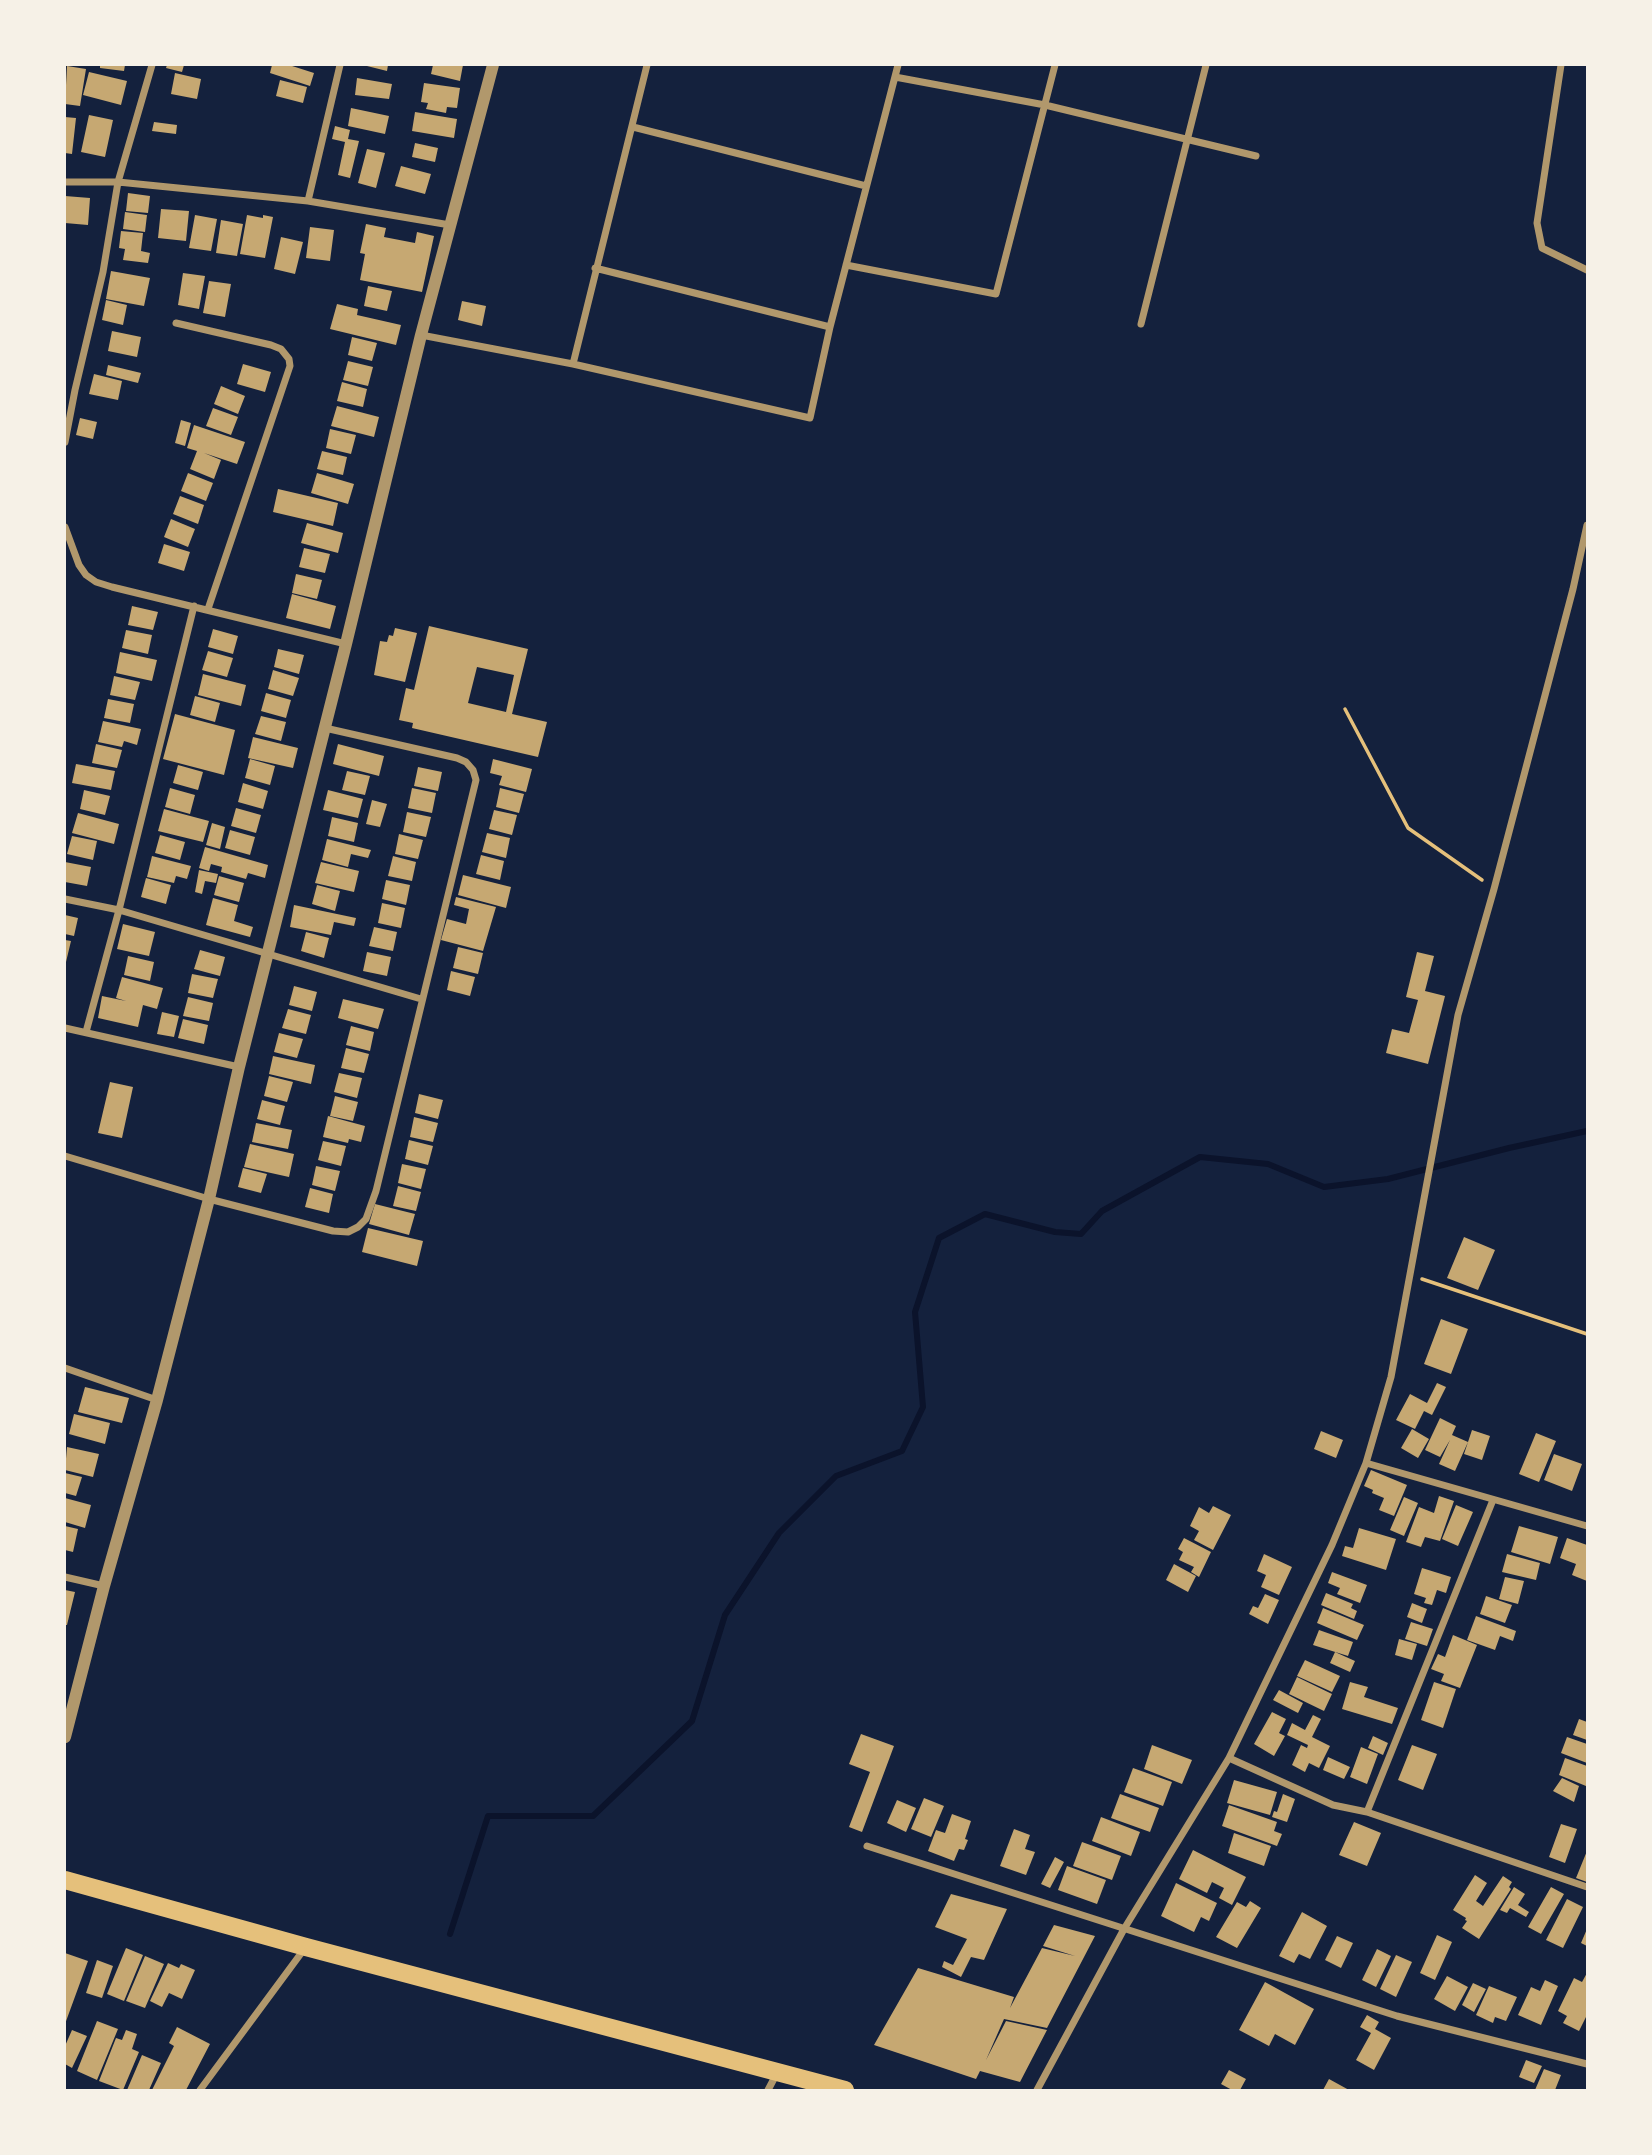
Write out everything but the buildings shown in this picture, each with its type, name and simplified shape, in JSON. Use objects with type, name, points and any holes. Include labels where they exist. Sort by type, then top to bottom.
[{"type":"main road","points":[[65,1880],[845,2090]]},
{"type":"street","points":[[65,438],[103,272],[118,182],[152,65]]},
{"type":"street","points":[[308,201],[340,65]]},
{"type":"street","points":[[65,1737],[209,1199],[239,1067],[421,335],[493,65]]},
{"type":"street","points":[[573,364],[647,65]]},
{"type":"street","points":[[421,335],[573,364],[810,418],[830,327],[898,65]]},
{"type":"street","points":[[846,265],[996,294],[1055,65]]},
{"type":"street","points":[[1141,324],[1206,65]]},
{"type":"street","points":[[1561,65],[1537,223],[1542,247],[1587,270]]},
{"type":"street","points":[[895,77],[1045,105],[1256,156]]},
{"type":"street","points":[[633,127],[866,186]]},
{"type":"street","points":[[65,182],[118,182],[308,201],[450,225]]},
{"type":"street","points":[[595,268],[830,327]]},
{"type":"street","points":[[176,323],[271,345],[281,349],[289,359],[290,366],[208,610]]},
{"type":"street","points":[[1037,2090],[1124,1928],[1229,1758],[1332,1545],[1366,1463],[1391,1377],[1458,1015],[1570,602],[1587,526]]},
{"type":"street","points":[[65,527],[79,565],[86,575],[96,582],[346,644]]},
{"type":"street","points":[[86,1032],[194,606]]},
{"type":"street","points":[[65,1156],[209,1199],[333,1231],[348,1232],[366,1219],[376,1191],[476,780],[473,770],[466,762],[457,758],[325,728]]},
{"type":"street","points":[[65,900],[119,910],[421,999]]},
{"type":"street","points":[[65,1028],[239,1067]]},
{"type":"street","points":[[65,1368],[157,1400]]},
{"type":"street","points":[[1366,1463],[1587,1526]]},
{"type":"street","points":[[1367,1812],[1493,1500]]},
{"type":"street","points":[[65,1577],[104,1586]]},
{"type":"street","points":[[1229,1758],[1334,1805],[1367,1812],[1587,1887]]},
{"type":"street","points":[[867,1846],[1397,2016],[1587,2064]]},
{"type":"street","points":[[200,2090],[306,1947]]},
{"type":"street","points":[[768,2090],[777,2073]]},
{"type":"path","points":[[1345,709],[1408,828],[1494,889]]},
{"type":"path","points":[[1410,1276],[1587,1334]]},
{"type":"waterway","points":[[450,1934],[488,1816],[593,1816],[692,1721],[725,1615],[779,1533],[836,1476],[902,1451],[923,1407],[915,1312],[939,1238],[985,1214],[1055,1232],[1081,1234],[1102,1211],[1200,1157],[1268,1164],[1324,1187],[1388,1179],[1587,1131]]}]
